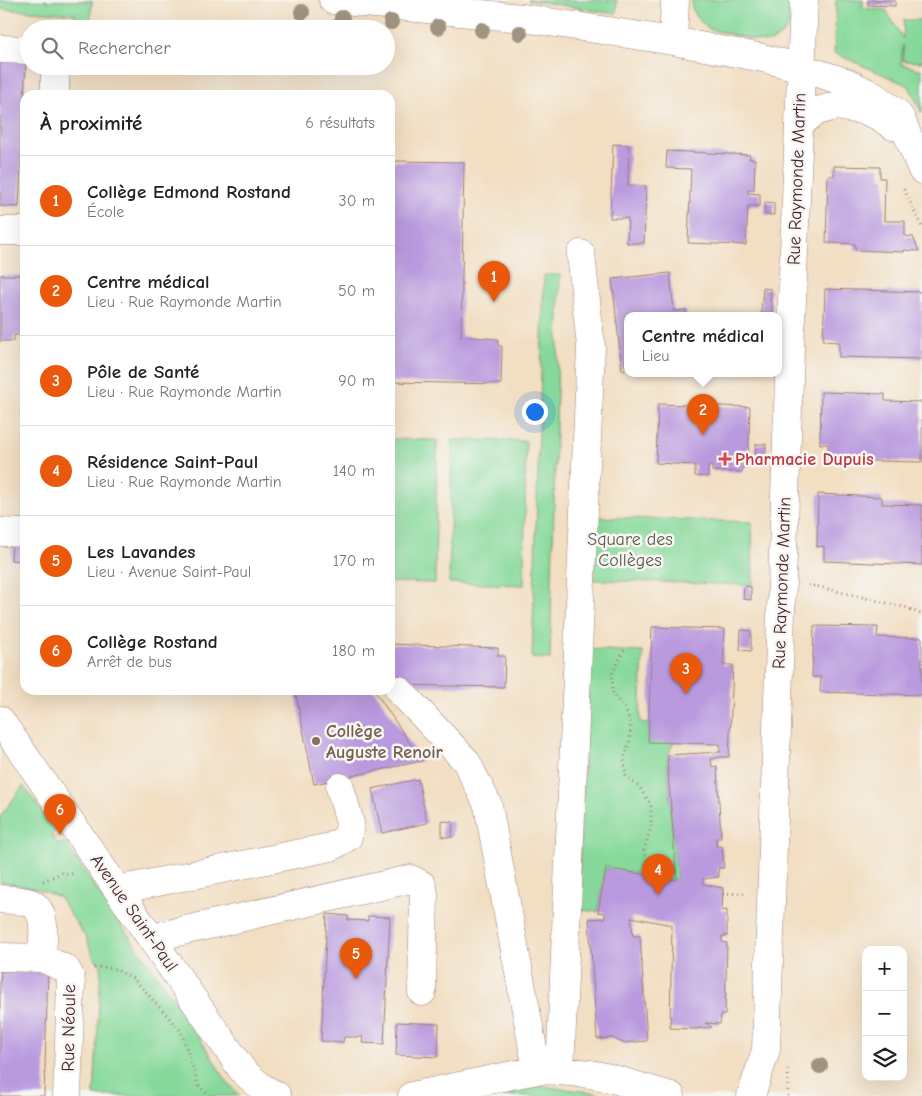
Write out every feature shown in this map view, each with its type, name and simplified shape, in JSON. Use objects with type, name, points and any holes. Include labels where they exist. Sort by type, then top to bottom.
[{"type":"street","name":"Rue Raymonde Martin","points":[[333,0],[523,18],[673,41],[763,58],[802,68]]},
{"type":"street","points":[[673,41],[675,0]]},
{"type":"street","name":"Rue Raymonde Martin","points":[[751,1096],[766,1050],[804,0]]},
{"type":"street","points":[[0,49],[20,50]]},
{"type":"street","points":[[802,68],[846,82],[887,104],[901,119],[918,160]]},
{"type":"street","points":[[55,75],[55,90]]},
{"type":"street","points":[[799,124],[817,111],[835,106],[861,110],[880,117],[893,126],[918,160]]},
{"type":"street","points":[[0,231],[20,231]]},
{"type":"street","points":[[548,1070],[592,347],[581,254]]},
{"type":"street","points":[[0,532],[20,533]]},
{"type":"street","points":[[399,690],[466,761],[488,805],[548,1070]]},
{"type":"street","name":"Avenue Saint-Paul","points":[[0,720],[244,1071],[261,1087],[277,1096]]},
{"type":"street","points":[[118,890],[331,847],[348,837],[350,823],[340,787]]},
{"type":"street","points":[[151,938],[410,879],[422,884],[424,894],[422,992]]},
{"type":"street","points":[[0,898],[30,903],[40,911],[43,923],[42,958]]},
{"type":"street","name":"Rue Néoule","points":[[0,957],[42,958],[66,969],[70,976],[66,1096]]},
{"type":"street","points":[[412,1096],[548,1070],[610,1078],[671,1096]]},
{"type":"path","points":[[782,585],[815,586],[908,608],[922,615]]},
{"type":"path","points":[[624,650],[612,674],[613,695],[624,707],[631,723],[630,740],[624,759],[626,776],[640,788],[651,806],[651,827],[644,850],[647,859],[660,874]]},
{"type":"path","points":[[43,881],[62,873],[79,874]]},
{"type":"path","points":[[115,969],[134,979],[181,1031],[199,1087],[210,1096]]},
{"type":"path","points":[[788,1088],[788,1096]]},
{"type":"green space","points":[[0,0],[92,1],[91,20],[76,20],[75,14],[0,9]]},
{"type":"green space","points":[[528,0],[617,0],[616,14]]},
{"type":"green space","points":[[692,0],[790,0],[789,26],[771,42],[763,42],[709,29],[699,20],[692,8]]},
{"type":"green space","points":[[836,0],[863,0],[863,8],[886,10],[903,39],[904,20],[922,20],[922,62],[903,61],[903,45],[901,64],[922,70],[922,113],[909,86],[834,53]]},
{"type":"green space","points":[[544,275],[560,275],[550,659],[532,658]]},
{"type":"green space","points":[[395,439],[437,440],[435,583],[395,582]]},
{"type":"green space","points":[[452,440],[526,441],[524,585],[449,583]]},
{"type":"green space","name":"Square des Collèges","points":[[596,517],[752,522],[753,585],[594,580]]},
{"type":"green space","points":[[590,649],[643,652],[640,722],[649,724],[648,742],[674,741],[667,762],[677,880],[606,868],[598,912],[577,909]]},
{"type":"green space","points":[[23,786],[56,830],[51,834],[59,845],[65,842],[108,907],[186,1016],[227,1082],[240,1096],[94,1096],[101,965],[94,958],[86,938],[59,897],[38,889],[0,882],[0,817]]},
{"type":"green space","points":[[539,1086],[592,1092],[603,1096],[490,1096]]},
{"type":"building","points":[[868,0],[895,0],[895,6],[868,5]]},
{"type":"building","points":[[0,58],[20,59],[20,75],[25,75],[25,90],[20,90],[19,207],[0,206]]},
{"type":"building","points":[[613,144],[629,145],[628,185],[646,186],[644,243],[627,243],[628,218],[610,218]]},
{"type":"building","points":[[667,151],[750,155],[749,159],[755,159],[754,190],[748,190],[748,193],[760,194],[760,206],[748,206],[746,245],[688,243],[691,169],[666,168]]},
{"type":"building","points":[[395,161],[464,162],[461,336],[498,339],[498,346],[502,346],[501,384],[395,382]]},
{"type":"building","points":[[834,166],[880,167],[880,178],[885,178],[884,221],[905,221],[905,236],[913,237],[919,251],[855,250],[855,244],[826,243],[828,176],[834,176]]},
{"type":"building","points":[[765,202],[774,203],[774,215],[765,215]]},
{"type":"building","points":[[670,273],[674,311],[686,310],[686,312],[624,312],[624,370],[622,370],[612,279]]},
{"type":"building","points":[[0,275],[20,275],[20,335],[14,335],[14,341],[0,341]]},
{"type":"building","points":[[763,288],[771,289],[770,302],[772,302],[772,312],[761,312]]},
{"type":"building","points":[[825,289],[922,292],[922,359],[839,357],[839,342],[823,341]]},
{"type":"building","points":[[821,392],[885,394],[885,401],[922,402],[922,462],[828,460],[828,444],[820,444]]},
{"type":"building","points":[[658,404],[750,407],[748,467],[743,467],[742,472],[712,471],[712,465],[708,465],[708,477],[695,476],[695,465],[656,463]]},
{"type":"building","points":[[756,444],[766,444],[766,455],[755,455]]},
{"type":"building","points":[[818,494],[882,497],[882,504],[922,505],[922,565],[824,561],[824,546],[817,547]]},
{"type":"building","points":[[12,544],[20,544],[20,561],[11,560]]},
{"type":"building","points":[[744,586],[751,587],[751,600],[743,599]]},
{"type":"building","points":[[814,626],[878,627],[877,637],[922,638],[922,695],[820,692],[821,677],[812,677]]},
{"type":"building","points":[[652,627],[725,629],[723,665],[733,665],[729,757],[711,759],[712,767],[717,766],[721,838],[716,838],[716,846],[722,846],[724,868],[718,868],[719,877],[703,879],[703,884],[723,888],[722,911],[727,910],[727,936],[722,936],[722,942],[727,943],[725,1015],[721,1015],[720,1024],[705,1023],[712,1027],[695,1029],[670,1028],[672,925],[631,917],[633,936],[640,936],[647,1041],[623,1043],[612,1038],[597,1039],[589,919],[605,918],[605,913],[598,912],[606,868],[677,880],[668,755],[720,752],[720,744],[648,742]]},
{"type":"building","points":[[741,630],[751,631],[751,651],[740,650]]},
{"type":"building","points":[[395,644],[498,648],[498,656],[505,656],[504,687],[395,685]]},
{"type":"building","points":[[296,695],[377,695],[422,761],[314,784]]},
{"type":"building","points":[[418,779],[427,823],[382,833],[372,789]]},
{"type":"building","points":[[442,821],[453,822],[452,837],[442,837]]},
{"type":"building","points":[[327,914],[348,916],[348,920],[368,921],[368,916],[390,917],[384,1044],[362,1043],[363,1037],[344,1037],[343,1042],[321,1041]]},
{"type":"building","points":[[1,971],[48,972],[44,1096],[0,1096]]},
{"type":"building","points":[[397,1022],[439,1024],[438,1057],[396,1055]]},
{"type":"place","name":"Collège Edmond Rostand","points":[[494,302]]},
{"type":"place","name":"Centre médical","points":[[703,435]]},
{"type":"place","name":"Pharmacie Dupuis","points":[[725,459]]},
{"type":"place","name":"Pôle de Santé","points":[[686,694]]},
{"type":"place","name":"Collège Auguste Renoir","points":[[316,741]]},
{"type":"place","name":"Collège Rostand","points":[[60,835]]},
{"type":"place","name":"Résidence Saint-Paul","points":[[658,895]]},
{"type":"place","name":"Les Lavandes","points":[[356,979]]}]
